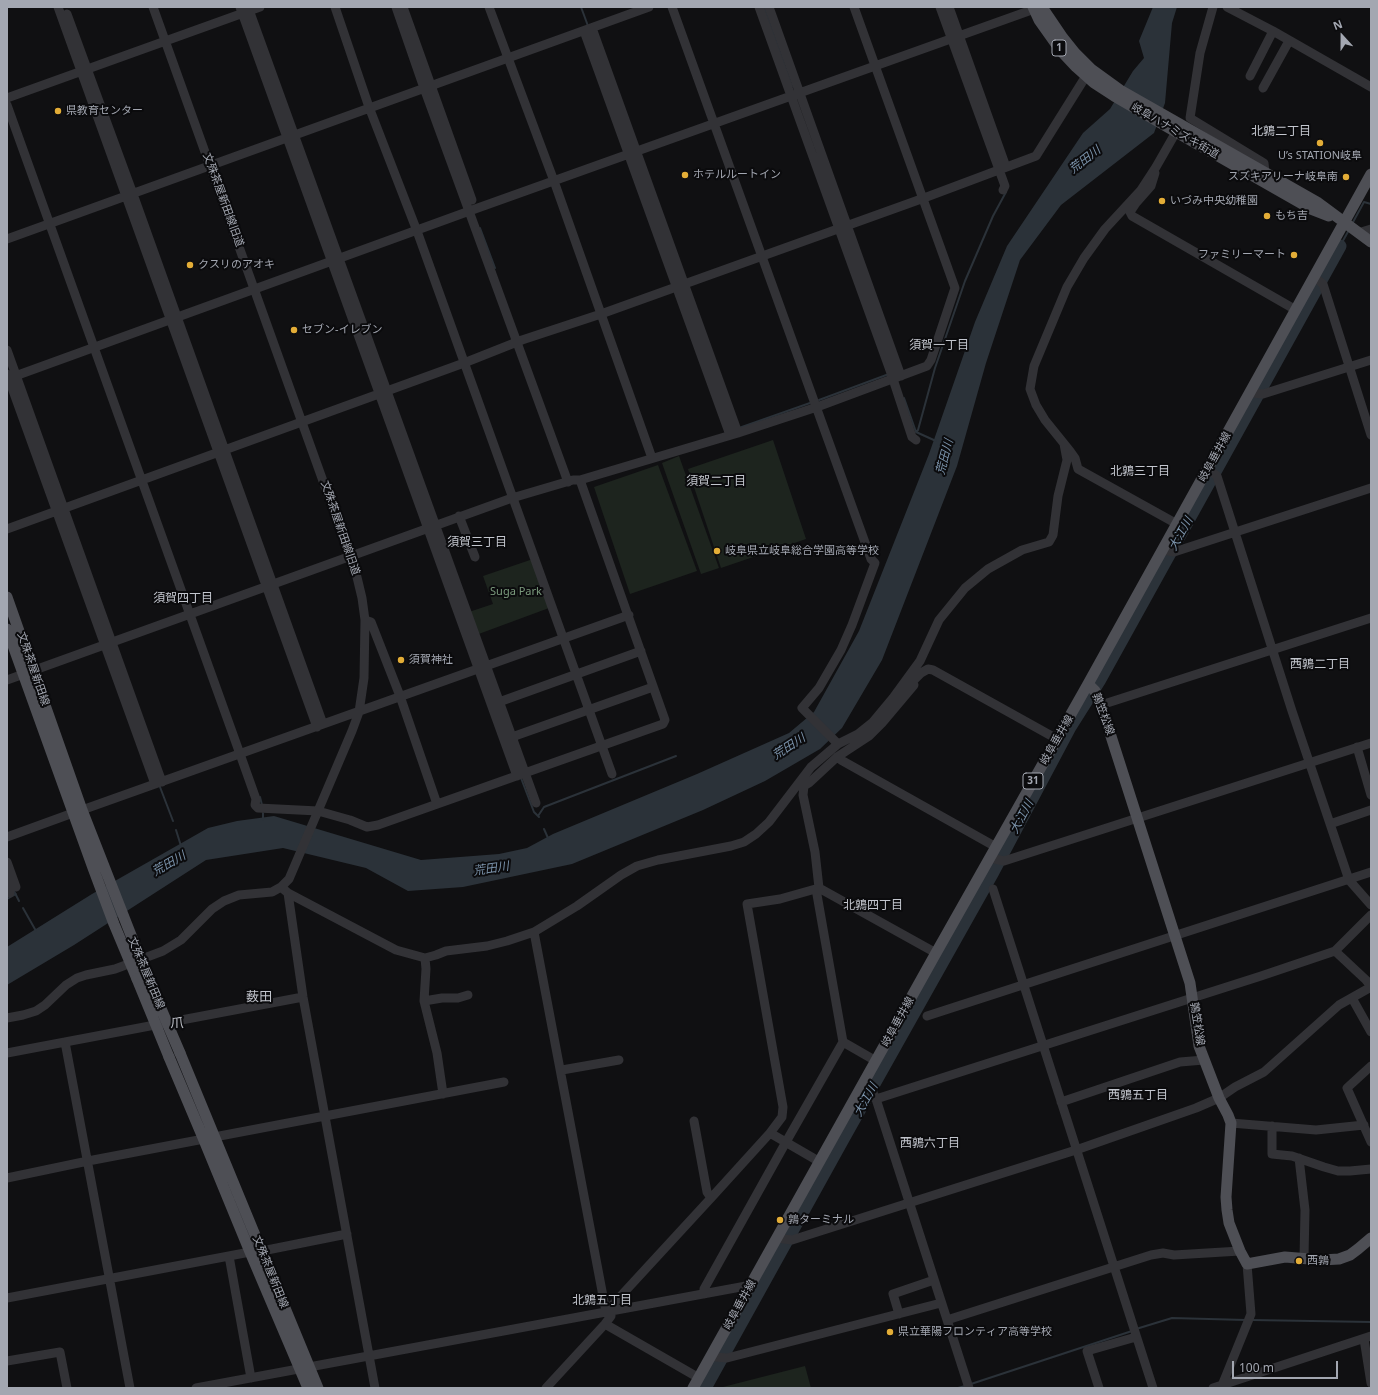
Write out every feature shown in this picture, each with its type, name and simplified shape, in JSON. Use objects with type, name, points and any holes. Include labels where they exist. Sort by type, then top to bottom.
[{"type":"main road","name":"岐阜ハナミズキ街道","points":[[1037,8],[1075,53],[1091,69],[1093,78],[1120,90],[1173,125],[1311,208],[1345,222]]},
{"type":"main road","name":"岐阜ハナミズキ街道","points":[[1173,125],[1265,172],[1317,202],[1371,242]]},
{"type":"main road","name":"岐阜垂井線","points":[[693,1388],[699,1378],[717,1357],[750,1287],[784,1238],[820,1162],[871,1089],[876,1061],[936,953],[996,860],[996,847],[1057,739],[1092,687],[1168,551],[1177,524],[1213,472],[1256,394],[1296,310],[1318,280],[1345,222],[1371,174]]},
{"type":"main road","name":"文殊茶屋新田線","points":[[7,597],[28,672],[97,865],[135,962],[180,1053],[262,1251],[304,1368],[308,1388]]},
{"type":"main road","name":"文殊茶屋新田線","points":[[7,629],[28,672]]},
{"type":"main road","name":"鶉笠松線","points":[[1092,687],[1101,705],[1190,983],[1199,1046],[1230,1123],[1226,1197],[1227,1210],[1229,1223],[1247,1264]]},
{"type":"main road","name":"文殊茶屋新田線","points":[[142,978],[169,1057],[250,1252],[304,1368],[318,1388]]},
{"type":"main road","points":[[1247,1264],[1285,1257],[1322,1260],[1339,1259],[1350,1255],[1371,1238]]},
{"type":"street","points":[[58,7],[84,69],[130,195],[320,726]]},
{"type":"street","points":[[65,7],[84,69]]},
{"type":"street","name":"文殊茶屋新田線旧道","points":[[153,7],[350,556],[362,598],[365,620],[364,678],[359,712],[284,890]]},
{"type":"street","points":[[7,98],[245,10],[260,7]]},
{"type":"street","points":[[335,7],[369,107],[417,231],[612,774]]},
{"type":"street","points":[[7,105],[240,754],[258,808],[317,814],[350,820],[367,827],[378,826],[663,724],[666,720],[653,687],[629,615],[574,481],[520,341],[428,87],[396,7]]},
{"type":"street","points":[[403,7],[428,87]]},
{"type":"street","points":[[489,7],[554,181],[652,458]]},
{"type":"street","points":[[7,239],[649,7]]},
{"type":"street","points":[[672,7],[871,559],[875,563],[841,650],[819,688],[802,708],[836,742]]},
{"type":"street","points":[[759,7],[796,95]]},
{"type":"street","points":[[769,7],[796,95],[897,377],[912,437],[916,440]]},
{"type":"street","points":[[7,680],[459,516],[512,498],[734,434],[817,407],[928,366],[955,288],[924,198],[854,7]]},
{"type":"street","points":[[940,7],[955,37],[1002,168],[1005,186],[1002,190]]},
{"type":"street","points":[[949,7],[955,37]]},
{"type":"street","points":[[1213,7],[1200,53],[1190,118],[1264,163],[1265,172]]},
{"type":"street","points":[[1227,7],[1371,87]]},
{"type":"street","points":[[10,376],[1037,8]]},
{"type":"street","points":[[245,10],[482,668],[521,774],[536,803]]},
{"type":"street","points":[[588,29],[734,434]]},
{"type":"street","points":[[1250,76],[1273,32]]},
{"type":"street","points":[[1263,88],[1289,41]]},
{"type":"street","points":[[7,530],[464,363],[520,341],[601,314],[924,198],[1036,156],[1093,78]]},
{"type":"street","points":[[1173,125],[1156,167],[1151,186],[1136,202],[1130,212],[1132,216],[1296,310]]},
{"type":"street","points":[[1156,167],[1141,190],[1105,229],[1084,258],[1066,287],[1034,366],[1030,389],[1036,405],[1045,420],[1075,458],[1080,472],[1177,524]]},
{"type":"street","points":[[1358,233],[1371,229]]},
{"type":"street","points":[[1318,280],[1350,367],[1371,435]]},
{"type":"street","points":[[7,350],[10,376],[61,510],[159,783]]},
{"type":"street","points":[[1256,394],[1371,360]]},
{"type":"street","points":[[7,1018],[36,1011],[45,1005],[66,985],[86,974],[115,969],[163,951],[181,940],[212,910],[224,901],[239,895],[284,890],[396,950],[425,958],[446,950],[486,946],[508,941],[534,932],[577,906],[620,875],[637,866],[658,860],[732,846],[744,842],[756,834],[769,822],[811,767],[822,758],[836,742],[858,734],[873,722],[920,661],[939,620],[965,588],[988,569],[1022,550],[1049,542],[1053,535],[1058,496],[1067,460],[1064,444]]},
{"type":"street","points":[[1213,472],[1235,533],[1348,880],[1371,905]]},
{"type":"street","points":[[1168,551],[1235,533],[1371,488]]},
{"type":"street","points":[[459,516],[475,557]]},
{"type":"street","points":[[7,837],[629,615]]},
{"type":"street","points":[[1101,705],[1371,618]]},
{"type":"street","points":[[365,620],[371,622],[400,696],[437,804]]},
{"type":"street","points":[[499,702],[641,651]]},
{"type":"street","points":[[482,668],[499,702],[512,738],[521,774]]},
{"type":"street","points":[[893,698],[898,696],[921,673],[928,669],[933,670],[1057,739]]},
{"type":"street","points":[[804,786],[837,757],[869,736],[882,723],[925,671]]},
{"type":"street","points":[[512,738],[653,687]]},
{"type":"street","points":[[996,860],[1138,819],[1371,743]]},
{"type":"street","points":[[1357,747],[1371,795]]},
{"type":"street","points":[[837,757],[996,847]]},
{"type":"street","points":[[704,1294],[704,1289],[843,1042],[818,889],[815,852],[803,795],[804,786],[814,774],[822,758]]},
{"type":"street","points":[[1330,824],[1371,810]]},
{"type":"street","points":[[7,862],[11,887]]},
{"type":"street","points":[[927,1016],[1371,872]]},
{"type":"street","points":[[609,1311],[770,1133],[782,1117],[783,1107],[747,904],[780,899],[818,889],[936,953]]},
{"type":"street","points":[[993,889],[1153,1388]]},
{"type":"street","points":[[284,890],[375,1388]]},
{"type":"street","points":[[969,1388],[871,1089],[1043,1046],[1335,951],[1371,915]]},
{"type":"street","points":[[534,932],[611,1316],[546,1388]]},
{"type":"street","points":[[784,1238],[909,1203],[1076,1150],[1196,1108],[1219,1098],[1235,1087],[1264,1072],[1339,1005],[1371,987],[1366,980],[1335,951]]},
{"type":"street","points":[[425,958],[426,969],[424,1001],[435,1048],[443,1094]]},
{"type":"street","points":[[424,1001],[442,998],[458,998],[468,995]]},
{"type":"street","points":[[7,1053],[303,997]]},
{"type":"street","points":[[1352,998],[1371,1032]]},
{"type":"street","points":[[65,1042],[130,1388]]},
{"type":"street","points":[[843,1042],[876,1061]]},
{"type":"street","points":[[562,1070],[618,1060]]},
{"type":"street","points":[[1061,1102],[1180,1062],[1204,1060]]},
{"type":"street","points":[[1371,1066],[1347,1088],[1371,1142]]},
{"type":"street","points":[[7,1178],[88,1161],[504,1082]]},
{"type":"street","points":[[694,1120],[707,1192],[711,1198]]},
{"type":"street","points":[[1230,1123],[1316,1130],[1364,1125]]},
{"type":"street","points":[[1272,1126],[1272,1154],[1292,1156],[1338,1171],[1371,1169]]},
{"type":"street","points":[[770,1133],[820,1162]]},
{"type":"street","points":[[1298,1158],[1305,1210],[1304,1258]]},
{"type":"street","points":[[262,1251],[346,1234]]},
{"type":"street","points":[[947,1320],[1151,1255],[1163,1253],[1174,1255],[1240,1251]]},
{"type":"street","points":[[7,1298],[250,1252]]},
{"type":"street","points":[[229,1256],[250,1378]]},
{"type":"street","points":[[1222,1386],[1250,1318],[1247,1264]]},
{"type":"street","points":[[899,1314],[893,1294],[934,1280]]},
{"type":"street","points":[[196,1388],[746,1286],[750,1287]]},
{"type":"street","points":[[717,1357],[941,1303]]},
{"type":"street","points":[[605,1324],[699,1378]]},
{"type":"street","points":[[1099,1388],[1087,1351],[1136,1337]]},
{"type":"street","points":[[1213,1388],[1367,1338],[1371,1383]]},
{"type":"street","points":[[7,1361],[60,1352],[67,1388]]},
{"type":"green space","points":[[773,440],[806,539],[721,568],[688,469]]},
{"type":"green space","points":[[679,456],[719,568],[701,574],[662,463]]},
{"type":"green space","points":[[658,465],[697,571],[630,594],[594,487]]},
{"type":"green space","name":"Suga Park","points":[[533,559],[549,608],[476,635],[469,612],[493,604],[483,576]]},
{"type":"green space","points":[[805,1366],[811,1388],[719,1388]]},
{"type":"water","name":"荒田川","points":[[1153,7],[1177,7],[1172,23],[1165,103],[1154,133],[1061,205],[1020,260],[986,363],[957,466],[882,660],[842,728],[820,749],[765,781],[703,810],[572,864],[463,887],[408,891],[366,868],[283,848],[206,860],[74,945],[7,985],[7,947],[92,894],[208,828],[237,821],[274,816],[421,860],[499,854],[527,848],[553,834],[697,774],[789,733],[814,712],[859,631],[929,454],[975,322],[1007,246],[1083,133],[1110,109],[1133,71],[1144,58],[1139,41]]},
{"type":"waterway","points":[[581,7],[588,26]]},
{"type":"waterway","points":[[764,7],[792,86]]},
{"type":"waterway","points":[[916,432],[918,430],[935,368],[965,281],[993,216],[1006,192]]},
{"type":"waterway","points":[[1352,224],[1364,202],[1371,204]]},
{"type":"waterway","points":[[480,228],[495,268]]},
{"type":"waterway","points":[[1340,246],[1349,230]]},
{"type":"waterway","name":"大江川","points":[[705,1388],[993,872],[1070,727],[1099,681],[1340,246]]},
{"type":"waterway","points":[[819,400],[889,374]]},
{"type":"waterway","name":"荒田川","points":[[904,398],[916,432],[936,441]]},
{"type":"waterway","points":[[739,428],[810,403]]},
{"type":"waterway","points":[[538,816],[544,807],[676,756]]},
{"type":"waterway","points":[[521,778],[534,812],[539,817]]},
{"type":"waterway","points":[[160,787],[173,821]]},
{"type":"waterway","points":[[260,797],[262,805]]},
{"type":"waterway","points":[[263,813],[263,820]]},
{"type":"waterway","points":[[544,829],[548,838]]},
{"type":"waterway","name":"荒田川","points":[[176,830],[181,846]]},
{"type":"waterway","points":[[13,889],[19,901]]},
{"type":"waterway","points":[[7,899],[16,894]]},
{"type":"waterway","points":[[23,908],[36,931]]},
{"type":"waterway","points":[[1136,1329],[1172,1318],[1246,1320]]},
{"type":"waterway","points":[[1252,1320],[1371,1322]]},
{"type":"waterway","points":[[971,1384],[1132,1331]]},
{"type":"waterway","points":[[958,1388],[965,1386]]},
{"type":"place","name":"県教育センター","points":[[58,111]]},
{"type":"place","name":"U’s STATION岐阜","points":[[1320,143]]},
{"type":"place","name":"ホテルルートイン","points":[[685,175]]},
{"type":"place","name":"スズキアリーナ岐阜南","points":[[1346,177]]},
{"type":"place","name":"いづみ中央幼稚園","points":[[1162,201]]},
{"type":"place","name":"もち吉","points":[[1267,216]]},
{"type":"place","name":"ファミリーマート","points":[[1294,255]]},
{"type":"place","name":"クスリのアオキ","points":[[190,265]]},
{"type":"place","name":"セブン-イレブン","points":[[294,330]]},
{"type":"place","name":"岐阜県立岐阜総合学園高等学校","points":[[717,551]]},
{"type":"place","name":"須賀神社","points":[[401,660]]},
{"type":"place","name":"鶉ターミナル","points":[[780,1220]]},
{"type":"place","name":"西鶉","points":[[1299,1261]]},
{"type":"place","name":"県立華陽フロンティア高等学校","points":[[890,1332]]},
{"type":"district","name":"北鶉二丁目","points":[[1281,132]]},
{"type":"district","name":"須賀一丁目","points":[[939,346]]},
{"type":"district","name":"北鶉三丁目","points":[[1140,472]]},
{"type":"district","name":"須賀二丁目","points":[[716,482]]},
{"type":"district","name":"須賀三丁目","points":[[477,543]]},
{"type":"district","name":"須賀四丁目","points":[[183,599]]},
{"type":"district","name":"西鶉二丁目","points":[[1320,665]]},
{"type":"district","name":"北鶉四丁目","points":[[873,906]]},
{"type":"district","name":"薮田","points":[[259,997]]},
{"type":"district","name":"爪","points":[[177,1023]]},
{"type":"district","name":"西鶉五丁目","points":[[1138,1096]]},
{"type":"district","name":"西鶉六丁目","points":[[930,1144]]},
{"type":"district","name":"北鶉五丁目","points":[[602,1301]]}]
